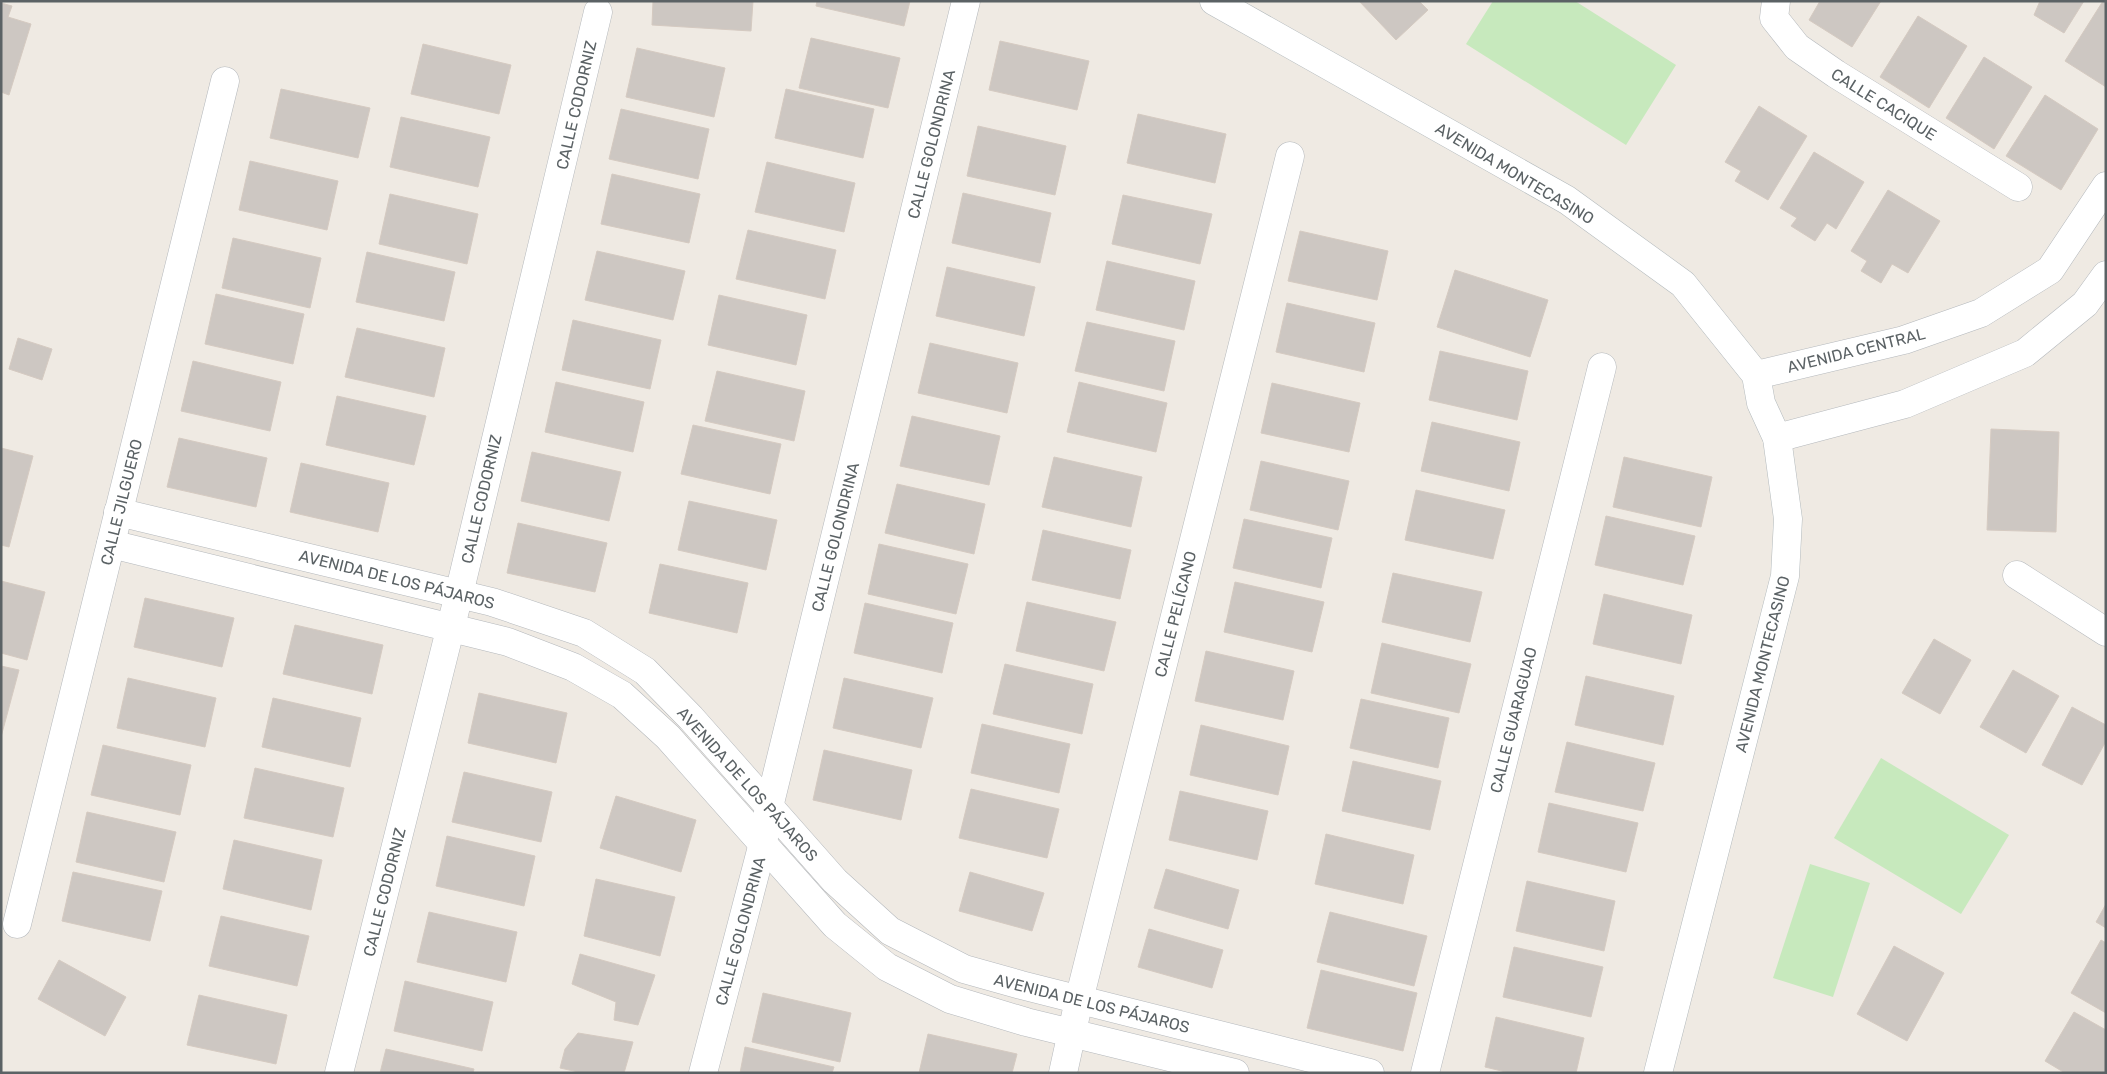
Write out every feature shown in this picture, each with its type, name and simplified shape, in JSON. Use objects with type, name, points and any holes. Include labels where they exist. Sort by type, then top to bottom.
[{"type":"street","name":"CALLE GOLONDRINA","points":[[703,1073],[763,843],[769,807],[966,1]]},
{"type":"street","name":"AVENIDA MONTECASINO","points":[[1214,1],[1568,200],[1683,284],[1756,375],[1762,403],[1776,438],[1788,519],[1785,576],[1658,1073]]},
{"type":"street","name":"CALLE CACIQUE","points":[[1776,1],[1774,18],[1797,47],[1836,74],[2018,187]]},
{"type":"street","name":"CALLE CODORNIZ","points":[[339,1073],[459,594],[598,12]]},
{"type":"street","name":"CALLE JILGUERO","points":[[17,924],[225,81]]},
{"type":"street","name":"CALLE PELÍCANO","points":[[1063,1073],[1079,1000],[1290,156]]},
{"type":"street","name":"AVENIDA CENTRAL","points":[[1756,375],[1904,340],[1981,313],[2050,270],[2106,186]]},
{"type":"street","points":[[1776,438],[1905,404],[2025,353],[2085,304],[2106,275]]},
{"type":"street","name":"CALLE GUARAGUAO","points":[[1425,1073],[1602,367]]},
{"type":"street","name":"AVENIDA DE LOS PÁJAROS","points":[[118,512],[492,602],[584,633],[645,672],[691,718],[836,880],[890,931],[964,969],[1370,1073]]},
{"type":"street","name":"AVENIDA DE LOS PÁJAROS","points":[[111,544],[508,642],[573,667],[622,695],[668,737],[836,925],[887,967],[950,999],[1073,1033],[1235,1073]]},
{"type":"street","points":[[2017,575],[2106,632]]},
{"type":"green space","points":[[1493,1],[1575,1],[1676,65],[1626,145],[1466,44]]},
{"type":"green space","points":[[1881,758],[2009,835],[1961,914],[1834,838]]},
{"type":"green space","points":[[1810,864],[1870,883],[1833,997],[1773,978]]},
{"type":"building","points":[[653,1],[753,1],[751,31],[652,25]]},
{"type":"building","points":[[817,1],[910,1],[904,26],[816,6]]},
{"type":"building","points":[[1359,1],[1419,1],[1428,10],[1396,40]]},
{"type":"building","points":[[1820,1],[1881,1],[1852,47],[1809,20]]},
{"type":"building","points":[[2040,1],[2084,1],[2064,33],[2034,15]]},
{"type":"building","points":[[2103,1],[2106,1],[2106,87],[2065,61]]},
{"type":"building","points":[[1,3],[12,6],[8,17],[31,24],[9,95],[1,92]]},
{"type":"building","points":[[1918,16],[1967,46],[1929,108],[1880,77]]},
{"type":"building","points":[[811,38],[900,58],[888,108],[799,88]]},
{"type":"building","points":[[1000,41],[1089,61],[1077,110],[989,90]]},
{"type":"building","points":[[423,44],[511,65],[499,114],[411,94]]},
{"type":"building","points":[[637,48],[725,68],[714,117],[626,97]]},
{"type":"building","points":[[1984,57],[2032,87],[1994,149],[1946,118]]},
{"type":"building","points":[[281,89],[370,108],[358,158],[270,138]]},
{"type":"building","points":[[786,89],[874,109],[863,158],[775,138]]},
{"type":"building","points":[[2045,95],[2098,129],[2061,190],[2006,156]]},
{"type":"building","points":[[1759,106],[1807,136],[1768,200],[1735,181],[1741,171],[1725,162]]},
{"type":"building","points":[[621,109],[709,129],[698,179],[609,159]]},
{"type":"building","points":[[1138,114],[1226,134],[1215,183],[1127,163]]},
{"type":"building","points":[[401,117],[490,137],[478,187],[390,167]]},
{"type":"building","points":[[978,126],[1066,146],[1055,195],[967,176]]},
{"type":"building","points":[[1814,152],[1864,182],[1836,229],[1827,223],[1815,241],[1791,226],[1797,218],[1780,208]]},
{"type":"building","points":[[250,161],[338,181],[327,230],[239,210]]},
{"type":"building","points":[[767,162],[855,183],[844,232],[755,212]]},
{"type":"building","points":[[612,174],[700,194],[689,243],[601,224]]},
{"type":"building","points":[[1888,190],[1940,221],[1908,273],[1892,264],[1881,283],[1861,271],[1867,261],[1851,251]]},
{"type":"building","points":[[963,193],[1051,213],[1040,263],[952,243]]},
{"type":"building","points":[[390,194],[478,214],[467,264],[379,244]]},
{"type":"building","points":[[1123,195],[1212,214],[1200,264],[1112,244]]},
{"type":"building","points":[[748,230],[836,250],[825,299],[736,279]]},
{"type":"building","points":[[1300,231],[1388,251],[1377,300],[1288,281]]},
{"type":"building","points":[[233,238],[321,258],[310,308],[222,288]]},
{"type":"building","points":[[597,251],[685,271],[673,320],[585,300]]},
{"type":"building","points":[[367,252],[455,272],[444,321],[356,302]]},
{"type":"building","points":[[1107,261],[1195,281],[1184,330],[1096,310]]},
{"type":"building","points":[[947,267],[1035,287],[1024,336],[936,316]]},
{"type":"building","points":[[1455,270],[1548,300],[1530,357],[1437,327]]},
{"type":"building","points":[[216,294],[304,314],[293,364],[205,344]]},
{"type":"building","points":[[719,295],[807,315],[796,365],[708,345]]},
{"type":"building","points":[[1287,303],[1375,323],[1364,372],[1276,352]]},
{"type":"building","points":[[573,320],[661,340],[650,389],[562,370]]},
{"type":"building","points":[[1087,322],[1175,341],[1164,391],[1075,371]]},
{"type":"building","points":[[357,328],[445,348],[434,397],[345,377]]},
{"type":"building","points":[[18,338],[52,349],[42,380],[9,369]]},
{"type":"building","points":[[930,343],[1018,363],[1007,413],[918,393]]},
{"type":"building","points":[[1440,351],[1528,371],[1517,420],[1429,400]]},
{"type":"building","points":[[193,361],[281,382],[270,431],[181,411]]},
{"type":"building","points":[[717,371],[805,391],[794,441],[705,421]]},
{"type":"building","points":[[556,382],[644,402],[633,452],[545,432]]},
{"type":"building","points":[[1079,382],[1167,403],[1156,452],[1067,432]]},
{"type":"building","points":[[1272,383],[1360,403],[1349,452],[1261,433]]},
{"type":"building","points":[[337,396],[426,416],[414,465],[326,445]]},
{"type":"building","points":[[912,416],[1000,436],[989,485],[900,466]]},
{"type":"building","points":[[1432,422],[1520,442],[1509,491],[1421,471]]},
{"type":"building","points":[[693,425],[781,444],[770,494],[681,474]]},
{"type":"building","points":[[1991,429],[2059,432],[2056,532],[1987,530]]},
{"type":"building","points":[[179,438],[267,458],[256,507],[167,487]]},
{"type":"building","points":[[1,448],[33,456],[9,547],[1,545]]},
{"type":"building","points":[[532,452],[621,472],[609,521],[521,501]]},
{"type":"building","points":[[1054,457],[1142,477],[1131,527],[1042,507]]},
{"type":"building","points":[[1624,457],[1712,477],[1701,527],[1613,507]]},
{"type":"building","points":[[1261,461],[1349,481],[1338,530],[1250,510]]},
{"type":"building","points":[[301,463],[389,483],[378,532],[290,512]]},
{"type":"building","points":[[897,484],[985,504],[974,554],[885,533]]},
{"type":"building","points":[[1416,490],[1505,510],[1493,559],[1405,540]]},
{"type":"building","points":[[689,501],[777,520],[766,570],[678,550]]},
{"type":"building","points":[[1606,516],[1695,536],[1683,585],[1595,565]]},
{"type":"building","points":[[1244,519],[1332,538],[1321,588],[1233,568]]},
{"type":"building","points":[[518,523],[607,543],[595,592],[507,573]]},
{"type":"building","points":[[1043,530],[1131,550],[1120,599],[1032,580]]},
{"type":"building","points":[[879,544],[968,564],[956,614],[868,594]]},
{"type":"building","points":[[660,564],[748,583],[737,633],[649,613]]},
{"type":"building","points":[[1393,573],[1482,592],[1470,642],[1382,622]]},
{"type":"building","points":[[1,581],[45,592],[27,660],[1,653]]},
{"type":"building","points":[[1235,582],[1324,602],[1312,652],[1224,632]]},
{"type":"building","points":[[1604,594],[1692,615],[1681,664],[1593,644]]},
{"type":"building","points":[[145,598],[234,618],[222,667],[134,647]]},
{"type":"building","points":[[1027,602],[1116,622],[1104,671],[1016,651]]},
{"type":"building","points":[[865,603],[953,623],[942,673],[854,653]]},
{"type":"building","points":[[295,625],[383,645],[372,694],[283,674]]},
{"type":"building","points":[[1934,639],[1971,660],[1940,714],[1902,693]]},
{"type":"building","points":[[1382,643],[1471,664],[1459,713],[1371,693]]},
{"type":"building","points":[[1206,651],[1294,671],[1283,720],[1195,701]]},
{"type":"building","points":[[1005,664],[1093,684],[1082,734],[993,714]]},
{"type":"building","points":[[1,666],[19,670],[1,737]]},
{"type":"building","points":[[2013,670],[2059,696],[2026,753],[1980,727]]},
{"type":"building","points":[[1586,676],[1674,696],[1663,745],[1575,725]]},
{"type":"building","points":[[128,678],[216,698],[205,747],[117,728]]},
{"type":"building","points":[[844,678],[933,698],[921,748],[833,728]]},
{"type":"building","points":[[479,693],[567,713],[556,763],[468,743]]},
{"type":"building","points":[[273,698],[361,718],[350,767],[262,747]]},
{"type":"building","points":[[1361,699],[1449,718],[1438,768],[1350,748]]},
{"type":"building","points":[[2072,707],[2106,725],[2106,741],[2082,785],[2042,765]]},
{"type":"building","points":[[982,724],[1070,744],[1059,793],[971,773]]},
{"type":"building","points":[[1201,725],[1289,746],[1278,795],[1190,775]]},
{"type":"building","points":[[1567,742],[1655,763],[1643,811],[1555,792]]},
{"type":"building","points":[[103,745],[191,765],[180,815],[91,795]]},
{"type":"building","points":[[824,750],[912,770],[901,820],[813,800]]},
{"type":"building","points":[[1353,761],[1441,781],[1430,830],[1342,811]]},
{"type":"building","points":[[255,768],[344,788],[333,837],[244,818]]},
{"type":"building","points":[[464,772],[552,792],[541,842],[452,822]]},
{"type":"building","points":[[971,789],[1059,809],[1047,858],[959,838]]},
{"type":"building","points":[[1180,791],[1268,811],[1257,860],[1169,840]]},
{"type":"building","points":[[616,796],[696,820],[681,872],[600,848]]},
{"type":"building","points":[[1549,803],[1638,823],[1626,872],[1538,852]]},
{"type":"building","points":[[87,812],[176,832],[164,882],[76,862]]},
{"type":"building","points":[[1326,834],[1414,855],[1403,904],[1315,884]]},
{"type":"building","points":[[447,836],[535,856],[524,906],[436,886]]},
{"type":"building","points":[[234,840],[322,860],[311,910],[223,889]]},
{"type":"building","points":[[1166,869],[1239,890],[1228,929],[1154,908]]},
{"type":"building","points":[[73,872],[162,891],[150,941],[62,921]]},
{"type":"building","points":[[970,872],[1044,893],[1032,931],[959,911]]},
{"type":"building","points":[[596,879],[675,897],[660,956],[584,936]]},
{"type":"building","points":[[1527,881],[1615,901],[1604,951],[1516,931]]},
{"type":"building","points":[[2106,904],[2106,928],[2096,922]]},
{"type":"building","points":[[429,912],[517,932],[506,982],[417,962]]},
{"type":"building","points":[[1330,912],[1427,936],[1414,986],[1317,962]]},
{"type":"building","points":[[221,916],[309,936],[297,986],[209,966]]},
{"type":"building","points":[[1149,929],[1223,950],[1212,988],[1138,967]]},
{"type":"building","points":[[2101,940],[2106,943],[2106,1013],[2071,993]]},
{"type":"building","points":[[1894,946],[1944,973],[1907,1041],[1857,1014]]},
{"type":"building","points":[[1514,947],[1603,967],[1591,1017],[1503,997]]},
{"type":"building","points":[[580,954],[655,975],[638,1025],[614,1020],[616,1002],[572,984]]},
{"type":"building","points":[[59,960],[126,997],[105,1036],[38,999]]},
{"type":"building","points":[[1321,970],[1417,993],[1403,1051],[1307,1028]]},
{"type":"building","points":[[405,981],[493,1002],[482,1051],[394,1031]]},
{"type":"building","points":[[763,993],[851,1013],[840,1062],[752,1042]]},
{"type":"building","points":[[199,995],[287,1015],[276,1064],[187,1045]]},
{"type":"building","points":[[2074,1012],[2106,1030],[2106,1073],[2065,1073],[2045,1061]]},
{"type":"building","points":[[1496,1017],[1584,1038],[1576,1073],[1510,1073],[1485,1067]]},
{"type":"building","points":[[578,1033],[633,1042],[624,1073],[583,1073],[560,1068],[565,1049]]},
{"type":"building","points":[[928,1034],[1017,1054],[1012,1073],[919,1073]]},
{"type":"building","points":[[745,1047],[834,1067],[832,1073],[740,1073]]},
{"type":"building","points":[[386,1049],[474,1069],[473,1073],[380,1073]]}]
